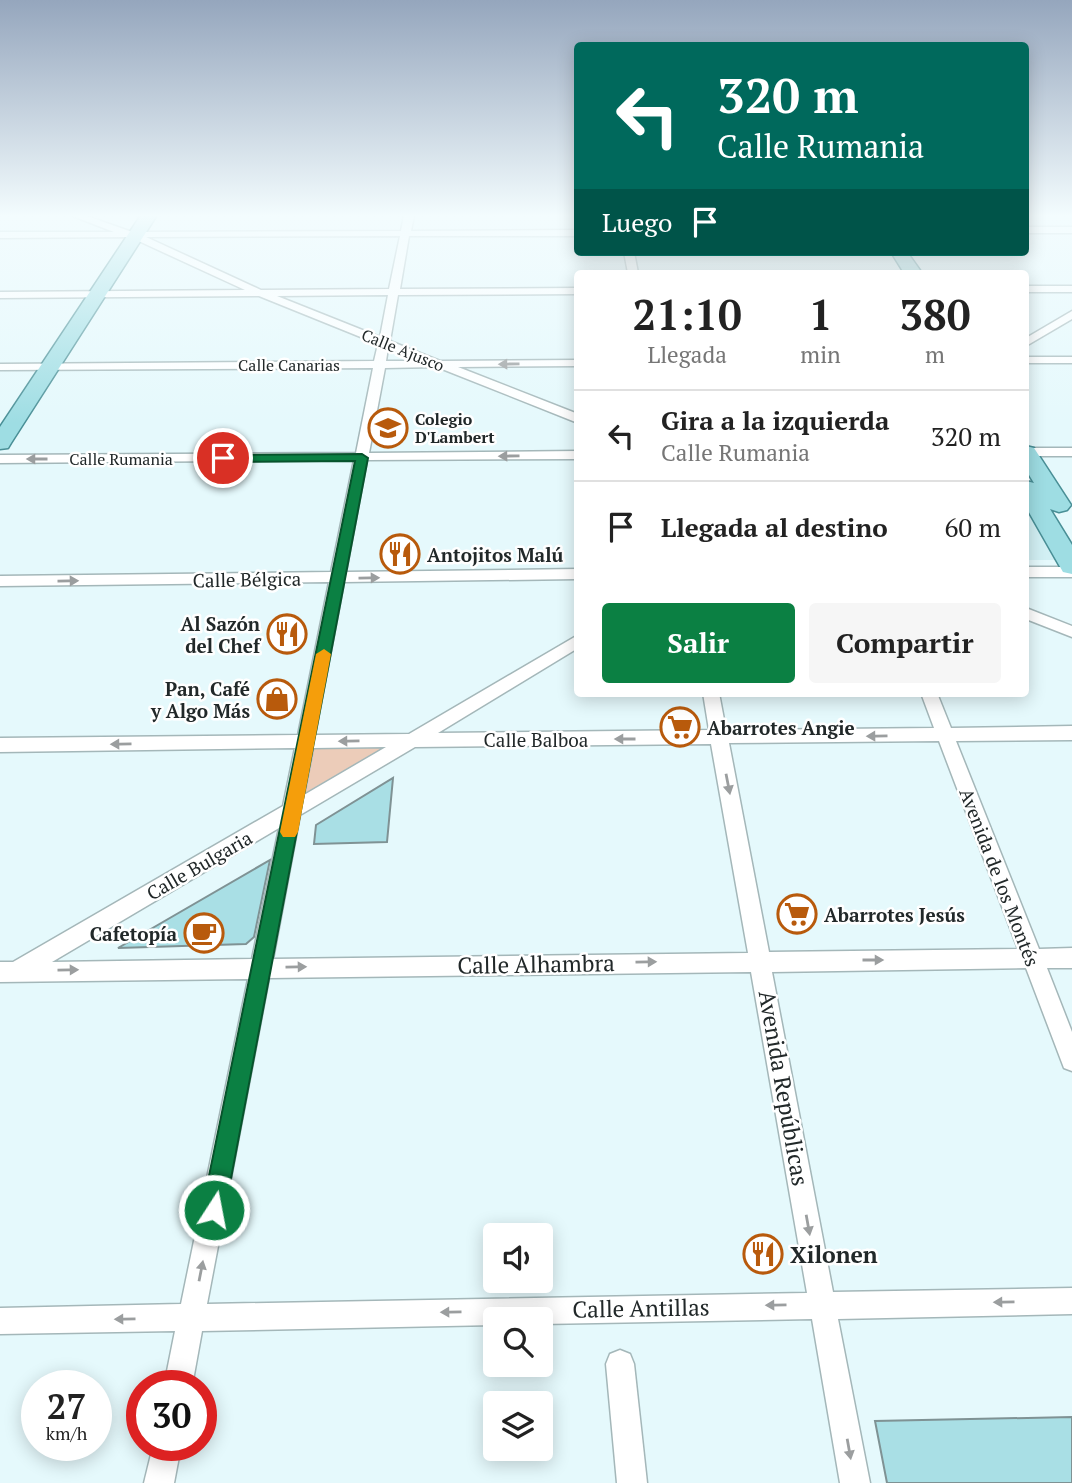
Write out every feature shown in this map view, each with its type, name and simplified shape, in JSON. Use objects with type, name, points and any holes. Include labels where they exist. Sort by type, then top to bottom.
[{"type":"main road","points":[[0,443],[103,284]]},
{"type":"main road","points":[[1029,457],[1072,526]]},
{"type":"main road","points":[[1029,493],[1072,566]]},
{"type":"street","name":"Calle Ajusco","points":[[240,284],[574,417]]},
{"type":"street","points":[[181,1370],[395,284]]},
{"type":"street","points":[[1029,289],[1072,289]]},
{"type":"street","points":[[0,295],[574,291]]},
{"type":"street","points":[[1029,341],[1072,314]]},
{"type":"street","points":[[1029,360],[1072,360]]},
{"type":"street","name":"Calle Canarias","points":[[0,367],[574,363]]},
{"type":"street","points":[[1029,452],[1072,452]]},
{"type":"street","name":"Calle Rumania","points":[[0,459],[574,455]]},
{"type":"street","points":[[1029,572],[1072,572]]},
{"type":"street","name":"Calle Bélgica","points":[[0,582],[574,574]]},
{"type":"street","points":[[1029,614],[1072,632]]},
{"type":"street","name":"Calle Bulgaria","points":[[6,975],[413,740],[574,642]]},
{"type":"street","name":"Avenida Repúblicas","points":[[712,697],[855,1483]]},
{"type":"street","name":"Avenida de los Montés","points":[[931,697],[1072,1060]]},
{"type":"street","name":"Calle Balboa","points":[[0,745],[1072,733]]},
{"type":"street","name":"Calle Alhambra","points":[[6,975],[262,968],[1072,958]]},
{"type":"street","name":"Calle Antillas","points":[[0,1321],[1072,1301]]},
{"type":"street","points":[[620,1364],[632,1483]]},
{"type":"street","points":[[159,1483],[164,1461]]},
{"type":"shaded area","points":[[1029,507],[1058,560],[1029,560]]},
{"type":"shaded area","points":[[413,740],[294,809],[309,742]]},
{"type":"building","points":[[393,778],[387,842],[314,844],[316,825]]},
{"type":"building","points":[[270,860],[254,937],[246,944],[118,948]]},
{"type":"building","points":[[1072,1417],[1072,1483],[887,1483],[875,1421]]},
{"type":"slow traffic","points":[[289,832],[324,654]]},
{"type":"place","name":"Colegio D'Lambert","points":[[388,428]]},
{"type":"place","name":"Antojitos Malú","points":[[400,554]]},
{"type":"place","name":"Al Sazón del Chef","points":[[287,634]]},
{"type":"place","name":"Pan, Café y Algo Más","points":[[277,699]]},
{"type":"place","name":"Abarrotes Angie","points":[[680,727]]},
{"type":"place","name":"Abarrotes Jesús","points":[[797,914]]},
{"type":"place","name":"Cafetopía","points":[[204,933]]},
{"type":"place","name":"Xilonen","points":[[763,1254]]},
{"type":"route","points":[[214,1210],[362,458],[223,458]]}]
